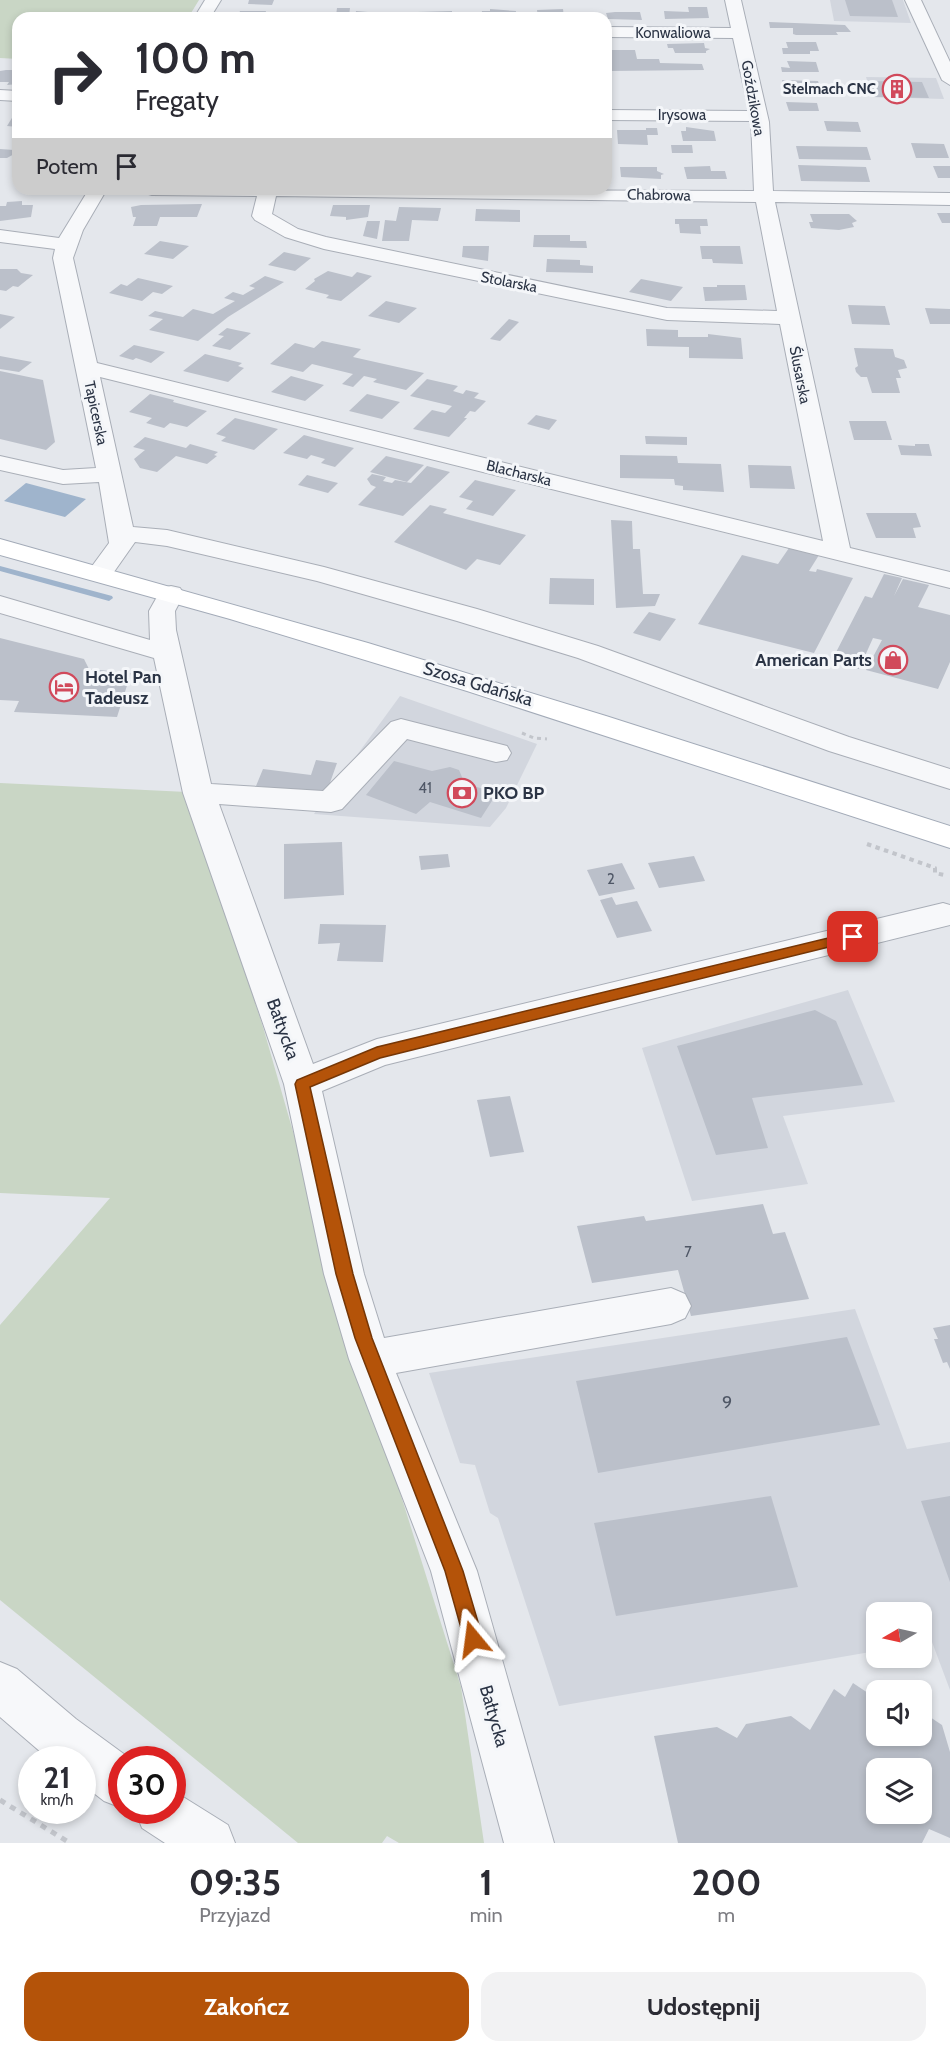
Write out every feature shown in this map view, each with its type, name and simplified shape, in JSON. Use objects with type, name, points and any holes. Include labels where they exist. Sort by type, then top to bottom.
[{"type":"main road","name":"Szosa Gdańska","points":[[0,547],[100,573],[514,694],[950,837]]},
{"type":"street","name":"Goździkowa","points":[[733,0],[758,116],[764,197]]},
{"type":"street","points":[[914,0],[950,80]]},
{"type":"street","name":"Konwaliowa","points":[[612,33],[740,33]]},
{"type":"street","name":"Irysowa","points":[[612,115],[758,116]]},
{"type":"street","points":[[0,236],[66,245],[76,222],[94,195]]},
{"type":"street","name":"Stolarska","points":[[267,195],[262,216],[293,235],[314,240],[436,268],[667,314],[788,318]]},
{"type":"street","name":"Chabrowa","points":[[599,195],[950,199]]},
{"type":"street","name":"Ślusarska","points":[[764,197],[776,243],[788,318],[838,552]]},
{"type":"street","name":"Tapicerska","points":[[66,245],[63,258],[123,533]]},
{"type":"street","name":"Blacharska","points":[[87,367],[950,580]]},
{"type":"street","points":[[0,463],[63,477],[109,474]]},
{"type":"street","points":[[100,573],[122,543],[123,533],[167,538],[324,575],[588,652],[839,744],[950,779]]},
{"type":"street","name":"Bałtycka","points":[[171,594],[162,611],[161,622],[198,793],[302,1084],[344,1274],[370,1359],[454,1571],[530,1843]]},
{"type":"street","points":[[0,604],[166,653]]},
{"type":"street","points":[[198,793],[331,802],[401,728],[495,753]]},
{"type":"street","points":[[302,1084],[377,1053],[948,913]]},
{"type":"street","points":[[370,1359],[671,1306]]},
{"type":"street","points":[[0,1686],[59,1736],[108,1773]]},
{"type":"street","points":[[181,1824],[210,1843]]},
{"type":"path","points":[[0,1800],[70,1843]]},
{"type":"shaded area","points":[[830,0],[903,0],[911,23],[834,21]]},
{"type":"shaded area","name":"Stelmach CNC","points":[[866,77],[936,78],[944,99],[872,97]]},
{"type":"shaded area","points":[[400,696],[537,744],[506,808],[490,827],[314,814]]},
{"type":"shaded area","points":[[848,990],[895,1102],[783,1116],[808,1184],[692,1201],[642,1048]]},
{"type":"shaded area","points":[[855,1309],[907,1449],[950,1442],[950,1690],[932,1642],[932,1602],[866,1602],[866,1653],[559,1706],[498,1518],[490,1513],[475,1465],[460,1463],[429,1373]]},
{"type":"green space","points":[[0,0],[199,0],[192,12],[12,12],[12,59],[0,58]]},
{"type":"green space","points":[[0,783],[187,792],[263,1027],[360,1365],[461,1687],[484,1843],[399,1843],[387,1836],[382,1843],[298,1843],[186,1752],[186,1746],[179,1746],[0,1600],[0,1325],[110,1198],[0,1193]]},
{"type":"water","points":[[26,483],[86,499],[65,517],[4,501]]},
{"type":"building","points":[[249,0],[274,0],[272,5],[248,4]]},
{"type":"building","points":[[845,0],[892,0],[898,17],[850,16]]},
{"type":"building","points":[[688,7],[707,7],[709,18],[665,19],[664,11],[689,12]]},
{"type":"building","points":[[337,8],[350,8],[350,12],[336,12]]},
{"type":"building","points":[[490,9],[516,11],[482,12],[490,11]]},
{"type":"building","points":[[563,9],[563,12],[537,12],[537,10]]},
{"type":"building","points":[[240,11],[266,11],[266,12]]},
{"type":"building","points":[[612,12],[640,12],[642,20],[612,19]]},
{"type":"building","points":[[769,22],[845,25],[851,32],[836,32],[838,35],[796,35],[793,34],[793,28],[770,28]]},
{"type":"building","points":[[786,42],[816,42],[819,51],[810,51],[810,54],[783,54],[782,48],[788,48]]},
{"type":"building","points":[[704,43],[705,48],[710,49],[706,53],[675,53],[673,48],[668,48],[667,44]]},
{"type":"building","points":[[612,50],[635,50],[637,59],[659,59],[660,63],[702,64],[704,70],[612,71]]},
{"type":"building","points":[[787,61],[816,62],[819,72],[782,72],[781,67],[790,68]]},
{"type":"building","points":[[12,70],[12,85],[7,85],[9,82],[0,82],[0,71]]},
{"type":"building","points":[[782,80],[818,81],[821,91],[785,90]]},
{"type":"building","name":"Stelmach CNC","points":[[866,81],[922,82],[929,98],[872,97]]},
{"type":"building","points":[[786,102],[817,103],[819,111],[789,111]]},
{"type":"building","points":[[824,121],[858,122],[861,132],[827,131]]},
{"type":"building","points":[[686,127],[714,131],[716,141],[683,141],[681,131],[686,131]]},
{"type":"building","points":[[646,128],[657,128],[658,135],[647,135],[648,145],[618,144],[617,130],[646,130]]},
{"type":"building","points":[[911,143],[944,144],[949,158],[916,158]]},
{"type":"building","points":[[671,145],[692,145],[693,153],[672,153]]},
{"type":"building","points":[[796,146],[867,147],[871,160],[799,159]]},
{"type":"building","points":[[0,149],[12,150],[12,155],[0,158]]},
{"type":"building","points":[[798,165],[866,167],[870,182],[801,181]]},
{"type":"building","points":[[710,166],[711,171],[725,171],[727,179],[687,179],[684,167]]},
{"type":"building","points":[[933,166],[950,166],[950,178],[938,178]]},
{"type":"building","points":[[620,167],[657,167],[657,171],[664,174],[661,175],[661,179],[621,177]]},
{"type":"building","points":[[22,201],[22,205],[33,205],[31,217],[0,221],[0,206],[6,206],[7,202]]},
{"type":"building","points":[[202,204],[197,217],[160,217],[157,226],[133,226],[136,217],[133,217],[131,207]]},
{"type":"building","points":[[333,205],[370,205],[368,217],[346,220],[346,217],[330,216]]},
{"type":"building","points":[[399,207],[441,208],[438,221],[412,220],[409,241],[382,241],[385,220],[396,221]]},
{"type":"building","points":[[476,209],[520,210],[520,222],[475,221]]},
{"type":"building","points":[[937,213],[950,213],[950,223],[942,223]]},
{"type":"building","points":[[810,214],[849,214],[857,221],[852,223],[854,227],[839,230],[811,228],[809,222],[813,222]]},
{"type":"building","points":[[675,219],[707,219],[708,226],[700,226],[701,234],[680,233],[679,224],[675,224]]},
{"type":"building","points":[[367,221],[380,221],[377,239],[363,236]]},
{"type":"building","points":[[534,235],[570,235],[570,241],[586,241],[587,248],[533,247]]},
{"type":"building","points":[[160,241],[189,246],[173,259],[144,254]]},
{"type":"building","points":[[463,246],[489,246],[488,261],[462,257]]},
{"type":"building","points":[[700,246],[740,246],[743,264],[713,263],[712,259],[702,259]]},
{"type":"building","points":[[284,252],[311,258],[295,271],[268,265]]},
{"type":"building","points":[[547,259],[580,260],[580,265],[593,266],[593,273],[546,272]]},
{"type":"building","points":[[0,269],[17,269],[21,273],[33,275],[18,287],[13,286],[6,291],[0,290]]},
{"type":"building","points":[[328,271],[352,277],[357,272],[372,276],[341,301],[326,298],[329,295],[305,289],[315,281],[314,279]]},
{"type":"building","points":[[265,276],[284,282],[228,317],[198,341],[149,330],[163,319],[148,316],[155,311],[183,317],[193,309],[213,314],[235,301],[224,298],[233,292],[243,295],[255,288],[249,286]]},
{"type":"building","points":[[138,278],[173,286],[162,294],[153,292],[142,301],[109,293],[121,284],[127,286]]},
{"type":"building","points":[[641,279],[683,287],[671,301],[629,292]]},
{"type":"building","points":[[717,285],[745,285],[747,300],[705,301],[703,287],[717,287]]},
{"type":"building","points":[[386,301],[417,308],[399,323],[368,316]]},
{"type":"building","points":[[848,305],[885,306],[890,325],[852,324]]},
{"type":"building","points":[[925,308],[950,309],[950,324],[930,324]]},
{"type":"building","points":[[0,314],[15,317],[0,329]]},
{"type":"building","points":[[509,319],[519,322],[500,341],[490,339]]},
{"type":"building","points":[[227,328],[251,333],[230,350],[212,346],[224,336],[218,335]]},
{"type":"building","points":[[646,329],[678,330],[678,337],[708,337],[708,334],[741,338],[743,359],[689,358],[689,347],[647,346]]},
{"type":"building","points":[[322,341],[361,349],[353,357],[424,373],[406,390],[373,382],[377,379],[364,376],[353,387],[342,384],[353,374],[312,364],[303,372],[270,364],[295,343],[314,348]]},
{"type":"building","points":[[134,345],[165,352],[151,363],[119,356]]},
{"type":"building","points":[[854,348],[893,349],[895,357],[904,360],[907,368],[898,370],[901,378],[896,378],[900,393],[872,393],[867,377],[861,377],[856,372],[855,368],[858,366]]},
{"type":"building","points":[[205,354],[242,363],[238,366],[244,368],[228,382],[183,371]]},
{"type":"building","points":[[0,356],[32,362],[19,372],[0,369]]},
{"type":"building","points":[[0,371],[43,380],[55,442],[46,450],[0,439]]},
{"type":"building","points":[[291,376],[324,385],[305,401],[271,392]]},
{"type":"building","points":[[427,379],[458,386],[453,391],[463,394],[466,390],[479,393],[474,398],[486,401],[475,412],[470,411],[464,418],[467,418],[449,437],[413,429],[432,410],[445,413],[452,406],[410,396]]},
{"type":"building","points":[[150,394],[207,411],[187,427],[170,423],[164,428],[146,423],[152,418],[129,412]]},
{"type":"building","points":[[367,394],[400,402],[382,419],[349,411]]},
{"type":"building","points":[[536,415],[557,420],[549,430],[527,424]]},
{"type":"building","points":[[235,418],[278,429],[254,450],[221,441],[226,437],[216,434]]},
{"type":"building","points":[[849,421],[886,421],[892,440],[854,440]]},
{"type":"building","points":[[304,435],[354,448],[335,467],[321,463],[325,459],[311,455],[307,459],[283,453]]},
{"type":"building","points":[[645,436],[687,437],[687,445],[646,444]]},
{"type":"building","points":[[145,437],[186,448],[190,444],[218,452],[214,455],[217,456],[207,464],[176,456],[157,472],[140,468],[134,459],[145,450],[133,447]]},
{"type":"building","points":[[915,444],[929,444],[932,456],[901,455],[898,445],[915,446]]},
{"type":"building","points":[[620,455],[677,456],[678,463],[721,464],[724,492],[683,490],[683,486],[675,485],[674,479],[620,478]]},
{"type":"building","points":[[386,456],[424,465],[407,482],[370,472]]},
{"type":"building","points":[[748,465],[791,466],[795,489],[750,488]]},
{"type":"building","points":[[427,466],[450,472],[403,516],[358,505],[376,487],[371,485],[367,479],[372,474],[386,477],[383,481],[392,483],[395,480],[411,483]]},
{"type":"building","points":[[307,475],[338,483],[328,493],[298,485]]},
{"type":"building","points":[[475,480],[516,490],[493,516],[466,509],[473,501],[459,497]]},
{"type":"building","points":[[430,505],[447,509],[443,513],[526,535],[500,565],[477,559],[466,570],[394,542]]},
{"type":"building","points":[[866,513],[916,513],[921,527],[913,528],[916,538],[876,538]]},
{"type":"building","points":[[611,520],[632,521],[633,549],[640,549],[643,594],[660,594],[655,606],[616,608]]},
{"type":"building","points":[[789,548],[819,555],[809,571],[816,572],[817,569],[853,578],[814,653],[698,624],[742,555],[778,564]]},
{"type":"building","points":[[884,574],[902,578],[894,596],[903,579],[929,585],[918,607],[950,615],[950,662],[938,689],[866,670],[882,640],[873,638],[859,669],[831,662],[865,596],[872,598]]},
{"type":"building","points":[[550,578],[594,579],[594,605],[549,604]]},
{"type":"building","points":[[649,612],[676,619],[660,641],[633,633]]},
{"type":"building","name":"Hotel Pan Tadeusz","points":[[0,638],[84,659],[89,669],[131,673],[117,717],[14,712],[19,701],[0,700]]},
{"type":"building","points":[[316,760],[337,763],[326,794],[256,786],[263,769],[311,775]]},
{"type":"building","points":[[394,761],[432,771],[450,767],[459,770],[462,777],[460,782],[497,793],[481,818],[430,802],[416,814],[366,795]]},
{"type":"building","points":[[342,842],[344,895],[284,899],[284,844]]},
{"type":"building","points":[[448,854],[450,867],[421,870],[419,856]]},
{"type":"building","points":[[694,856],[705,881],[659,888],[648,863]]},
{"type":"building","points":[[622,863],[635,889],[599,896],[587,870]]},
{"type":"building","points":[[612,897],[616,905],[637,901],[652,931],[617,938],[600,900]]},
{"type":"building","points":[[320,924],[386,925],[383,962],[337,961],[340,943],[318,944]]},
{"type":"building","points":[[815,1010],[836,1021],[863,1085],[752,1098],[768,1148],[716,1155],[677,1046]]},
{"type":"building","points":[[510,1096],[524,1152],[490,1157],[477,1100]]},
{"type":"building","points":[[763,1204],[773,1234],[785,1232],[809,1299],[691,1316],[678,1270],[592,1283],[577,1226],[644,1216],[646,1221]]},
{"type":"building","points":[[950,1325],[950,1369],[947,1362],[943,1363],[934,1339],[938,1339],[933,1328]]},
{"type":"building","points":[[847,1337],[880,1425],[598,1473],[576,1381]]},
{"type":"building","points":[[771,1496],[798,1587],[616,1616],[594,1523]]},
{"type":"building","points":[[950,1496],[950,1582],[921,1501]]},
{"type":"building","points":[[853,1683],[866,1692],[866,1746],[932,1746],[932,1718],[942,1725],[950,1752],[950,1838],[929,1829],[922,1843],[678,1843],[654,1736],[717,1727],[737,1738],[746,1724],[791,1716],[810,1730],[834,1689],[845,1697]]},
{"type":"waterway","points":[[0,568],[109,598]]},
{"type":"place","name":"Stelmach CNC","points":[[897,89]]},
{"type":"place","name":"American Parts","points":[[893,660]]},
{"type":"place","name":"Hotel Pan Tadeusz","points":[[64,687]]},
{"type":"place","name":"PKO BP","points":[[462,793]]},
{"type":"route","points":[[473,1639],[454,1571],[370,1359],[344,1274],[302,1084],[377,1053],[853,937]]}]
